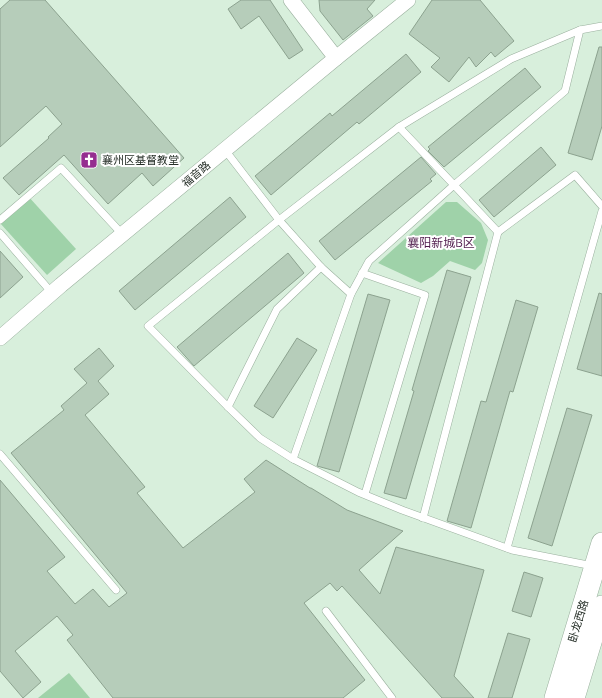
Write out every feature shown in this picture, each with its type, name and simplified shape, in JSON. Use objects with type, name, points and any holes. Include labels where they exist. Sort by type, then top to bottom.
[{"type":"main road","name":"卧龙西路","points":[[574,698],[597,609],[602,543]]},
{"type":"main road","name":"卧龙西路","points":[[555,698],[590,634]]},
{"type":"street","points":[[291,0],[336,58]]},
{"type":"street","name":"福音路","points":[[0,338],[52,293],[408,0]]},
{"type":"lane","points":[[599,567],[512,550],[423,518],[365,494],[293,459],[260,438],[148,326],[279,220],[399,127],[512,59],[580,30],[602,26]]},
{"type":"lane","points":[[293,459],[352,294],[369,261],[454,185],[565,91],[580,30]]},
{"type":"lane","points":[[399,127],[498,232]]},
{"type":"lane","points":[[225,150],[279,220],[322,267],[352,294]]},
{"type":"lane","points":[[0,220],[61,168],[123,235]]},
{"type":"lane","points":[[423,518],[498,232],[575,174],[602,206]]},
{"type":"lane","points":[[507,548],[602,211]]},
{"type":"lane","points":[[0,233],[52,293]]},
{"type":"lane","points":[[228,407],[277,309],[322,267]]},
{"type":"lane","points":[[362,273],[425,295],[365,494]]},
{"type":"lane","points":[[0,454],[116,590]]},
{"type":"lane","points":[[326,611],[392,698]]},
{"type":"green space","points":[[28,196],[76,249],[47,275],[0,223]]},
{"type":"green space","points":[[446,202],[457,202],[481,223],[488,240],[482,263],[475,270],[450,261],[433,276],[421,283],[378,263]]},
{"type":"green space","points":[[69,673],[90,698],[38,698]]},
{"type":"building","points":[[10,0],[45,0],[184,158],[153,186],[142,173],[108,204],[64,155],[19,195],[3,178],[49,138],[48,137],[62,124],[46,106],[0,147],[0,9]]},
{"type":"building","points":[[241,0],[270,0],[303,50],[289,59],[259,16],[241,29],[228,9]]},
{"type":"building","points":[[319,0],[375,0],[367,9],[373,16],[343,40],[320,11]]},
{"type":"building","points":[[432,0],[480,0],[514,41],[495,57],[491,52],[476,67],[469,57],[449,82],[431,67],[440,58],[409,34]]},
{"type":"building","points":[[599,47],[602,47],[602,126],[592,160],[568,153]]},
{"type":"building","points":[[406,54],[421,72],[359,124],[357,122],[271,195],[255,176],[330,113],[332,116]]},
{"type":"building","points":[[525,68],[541,87],[444,167],[428,151],[430,149],[428,147]]},
{"type":"building","points":[[541,147],[556,165],[494,217],[479,200]]},
{"type":"building","points":[[421,157],[436,174],[430,179],[432,181],[335,260],[319,241]]},
{"type":"building","points":[[230,197],[246,217],[135,310],[119,291]]},
{"type":"building","points":[[0,251],[23,277],[0,298]]},
{"type":"building","points":[[288,253],[304,273],[194,366],[177,347]]},
{"type":"building","points":[[447,270],[471,277],[406,499],[384,493]]},
{"type":"building","points":[[599,293],[602,294],[602,376],[577,369]]},
{"type":"building","points":[[368,294],[390,300],[339,472],[317,466]]},
{"type":"building","points":[[516,300],[538,307],[513,392],[510,391],[471,528],[447,521],[481,401],[486,402]]},
{"type":"building","points":[[297,338],[317,350],[273,418],[254,406]]},
{"type":"building","points":[[99,348],[114,366],[98,381],[109,394],[85,415],[145,487],[137,493],[183,548],[255,492],[244,479],[266,460],[347,510],[403,531],[359,570],[380,594],[396,547],[484,570],[454,676],[474,698],[442,698],[342,586],[337,591],[330,583],[304,603],[365,680],[343,698],[113,698],[67,640],[73,635],[57,616],[15,651],[41,682],[23,698],[0,671],[0,480],[65,557],[47,571],[75,604],[93,589],[109,607],[127,593],[11,453],[64,410],[61,406],[87,383],[74,369]]},
{"type":"building","points":[[567,408],[592,415],[552,546],[528,538]]},
{"type":"building","points":[[524,572],[543,578],[531,617],[512,611]]},
{"type":"building","points":[[508,633],[530,639],[512,698],[488,698]]},
{"type":"place","name":"襄州区基督教堂","points":[[89,160]]},
{"type":"district","name":"襄阳新城B区","points":[[441,243]]}]
